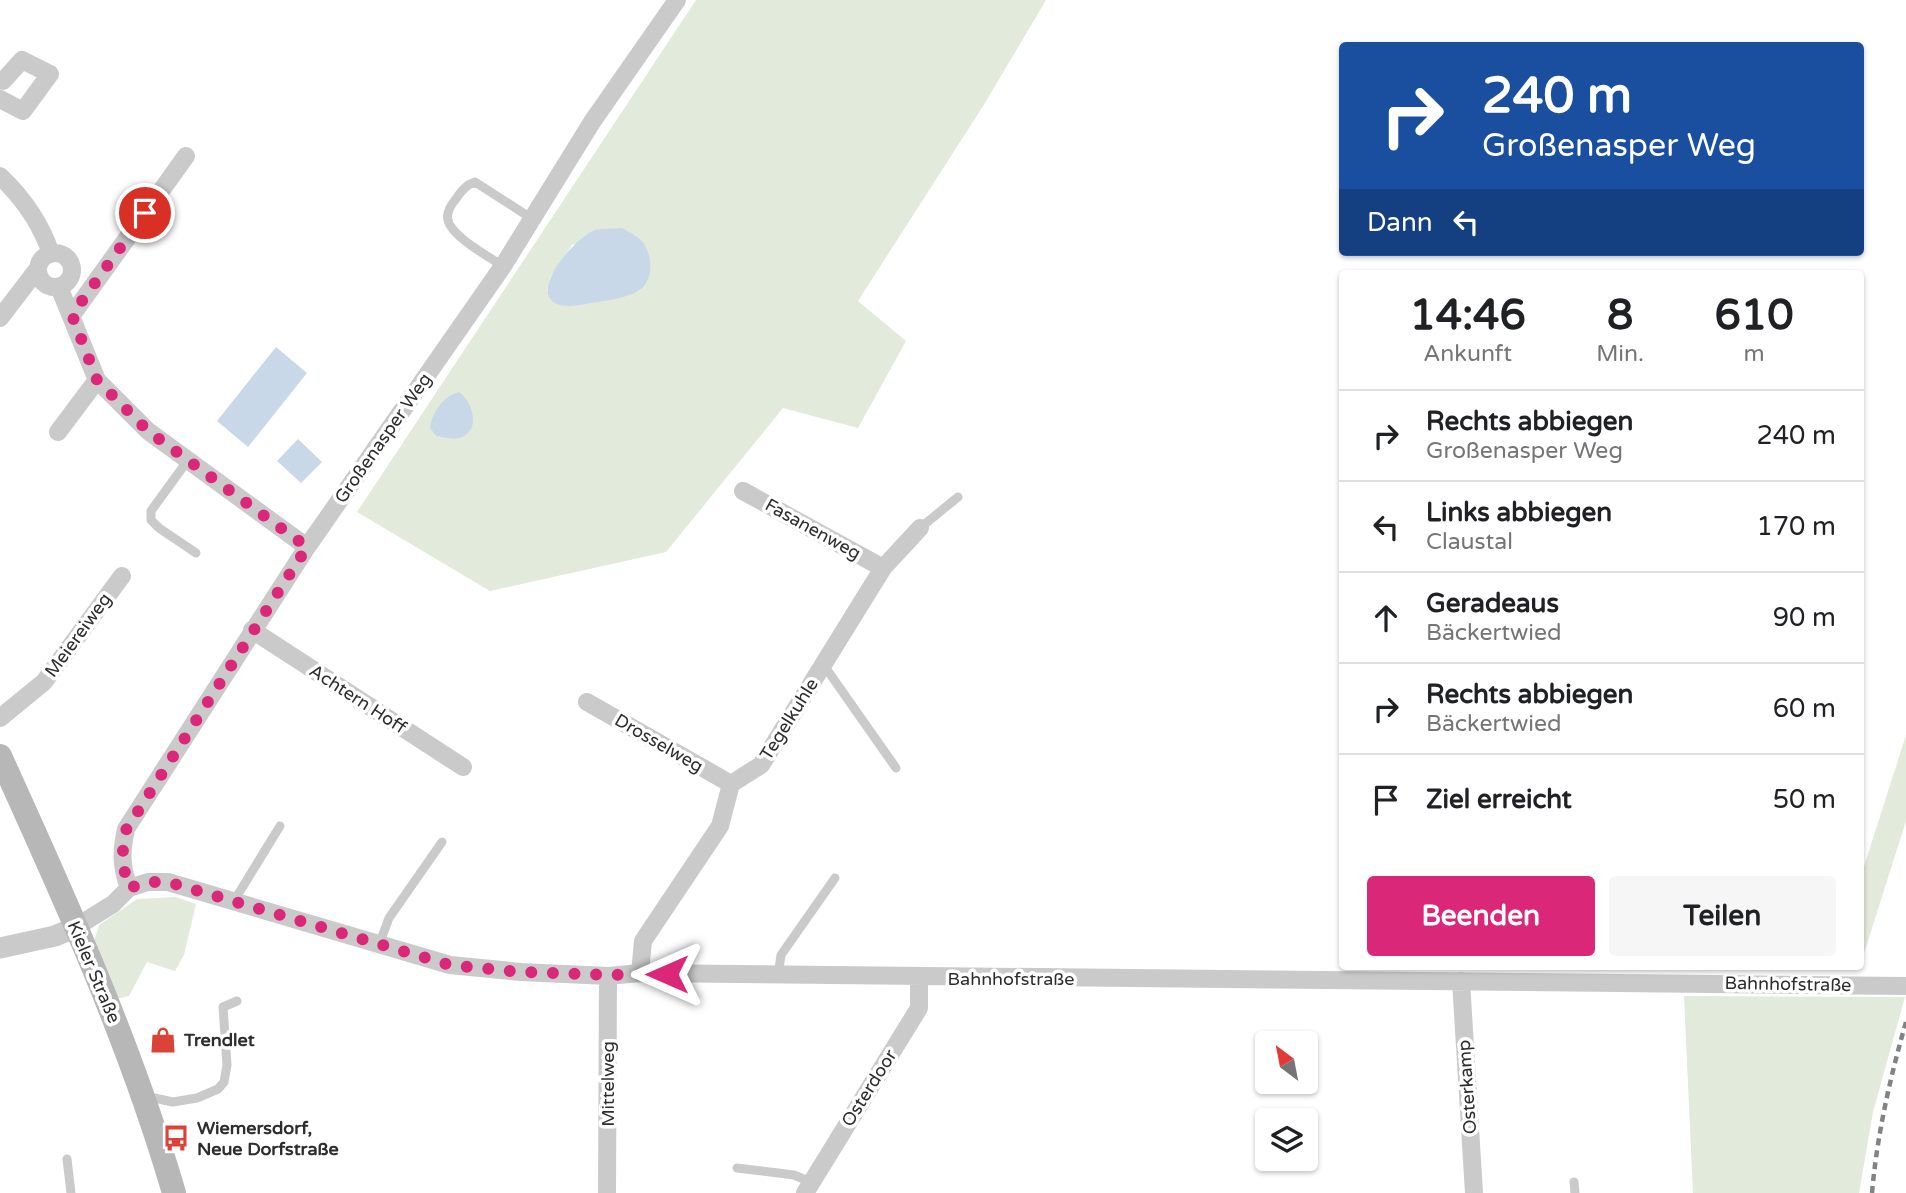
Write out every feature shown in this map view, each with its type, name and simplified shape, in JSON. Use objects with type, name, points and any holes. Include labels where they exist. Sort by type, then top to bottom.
[{"type":"main road","name":"Kieler Straße","points":[[0,756],[101,985],[143,1096],[174,1193]]},
{"type":"street","name":"Großenasper Weg","points":[[129,888],[121,859],[126,830],[307,547],[503,266],[592,122],[677,0]]},
{"type":"street","points":[[72,315],[186,156]]},
{"type":"street","points":[[0,176],[19,194],[45,234],[51,254]]},
{"type":"street","points":[[0,318],[36,271],[42,258],[51,254],[62,255],[72,268],[71,278],[59,287],[52,287],[42,281],[36,271]]},
{"type":"street","points":[[59,287],[97,380],[148,431],[307,547]]},
{"type":"street","points":[[58,432],[97,380]]},
{"type":"street","name":"Fasanenweg","points":[[743,491],[883,568]]},
{"type":"street","name":"Tegelkuhle","points":[[731,784],[761,765],[883,568],[920,528]]},
{"type":"street","name":"Meiereiweg","points":[[0,718],[44,682],[122,576]]},
{"type":"street","name":"Achtern Hoff","points":[[252,631],[463,767]]},
{"type":"street","name":"Drosselweg","points":[[587,702],[731,784]]},
{"type":"street","points":[[640,974],[643,941],[720,826],[731,784]]},
{"type":"street","name":"Bahnhofstraße","points":[[129,888],[148,882],[168,882],[450,965],[521,972],[919,979],[1906,986]]},
{"type":"street","points":[[0,948],[55,936],[76,927],[113,904],[129,888]]},
{"type":"street","name":"Mittelweg","points":[[607,1193],[608,975]]},
{"type":"street","name":"Osterdoor","points":[[808,1188],[919,1007],[919,979]]},
{"type":"street","name":"Osterkamp","points":[[1461,981],[1474,1193]]},
{"type":"lane","points":[[503,266],[451,227],[448,213],[452,205],[466,186],[475,182],[531,218]]},
{"type":"lane","points":[[188,460],[151,510],[151,520],[195,553]]},
{"type":"lane","points":[[920,528],[958,497]]},
{"type":"lane","points":[[823,664],[896,768]]},
{"type":"lane","points":[[233,903],[280,826]]},
{"type":"lane","points":[[379,945],[388,918],[442,842]]},
{"type":"lane","points":[[778,976],[781,955],[835,878]]},
{"type":"lane","points":[[143,1096],[173,1102],[197,1098],[218,1089],[223,1082],[227,1065],[223,1007],[237,1001]]},
{"type":"lane","points":[[67,1159],[71,1193]]},
{"type":"lane","points":[[737,1168],[794,1175],[808,1188]]},
{"type":"lane","points":[[1574,1182],[1575,1193]]},
{"type":"shaded area","points":[[696,0],[1046,0],[985,103],[858,301],[906,341],[858,428],[783,408],[666,552],[490,591],[357,512]],"holes":[[[573,244],[641,290],[617,298],[575,305],[547,291],[550,277]]]},
{"type":"shaded area","points":[[1906,735],[1906,821],[1864,953],[1864,866]]},
{"type":"shaded area","points":[[176,897],[196,904],[184,955],[175,971],[147,962],[129,996],[116,999],[94,941],[99,925],[137,899]]},
{"type":"shaded area","points":[[1684,996],[1905,997],[1873,1112],[1859,1193],[1693,1193]]},
{"type":"water","points":[[622,228],[640,239],[649,255],[650,273],[641,289],[617,299],[574,306],[557,304],[549,297],[551,276],[577,242],[595,230]]},
{"type":"water","points":[[276,347],[307,373],[248,447],[217,421]]},
{"type":"water","points":[[459,392],[471,409],[471,429],[456,439],[436,436],[430,428],[436,411],[443,401]]},
{"type":"water","points":[[298,439],[322,462],[301,483],[277,461]]},
{"type":"railway","points":[[1872,1193],[1885,1107],[1906,1022]]},
{"type":"place","name":"Trendlet","points":[[163,1040]]},
{"type":"place","name":"Wiemersdorf, Neue Dorfstraße","points":[[176,1138]]},
{"type":"route","points":[[145,213],[72,315],[97,380],[148,431],[307,547],[126,830],[121,850],[122,868],[129,888],[148,882],[168,882],[450,965],[521,972],[667,974]]}]
